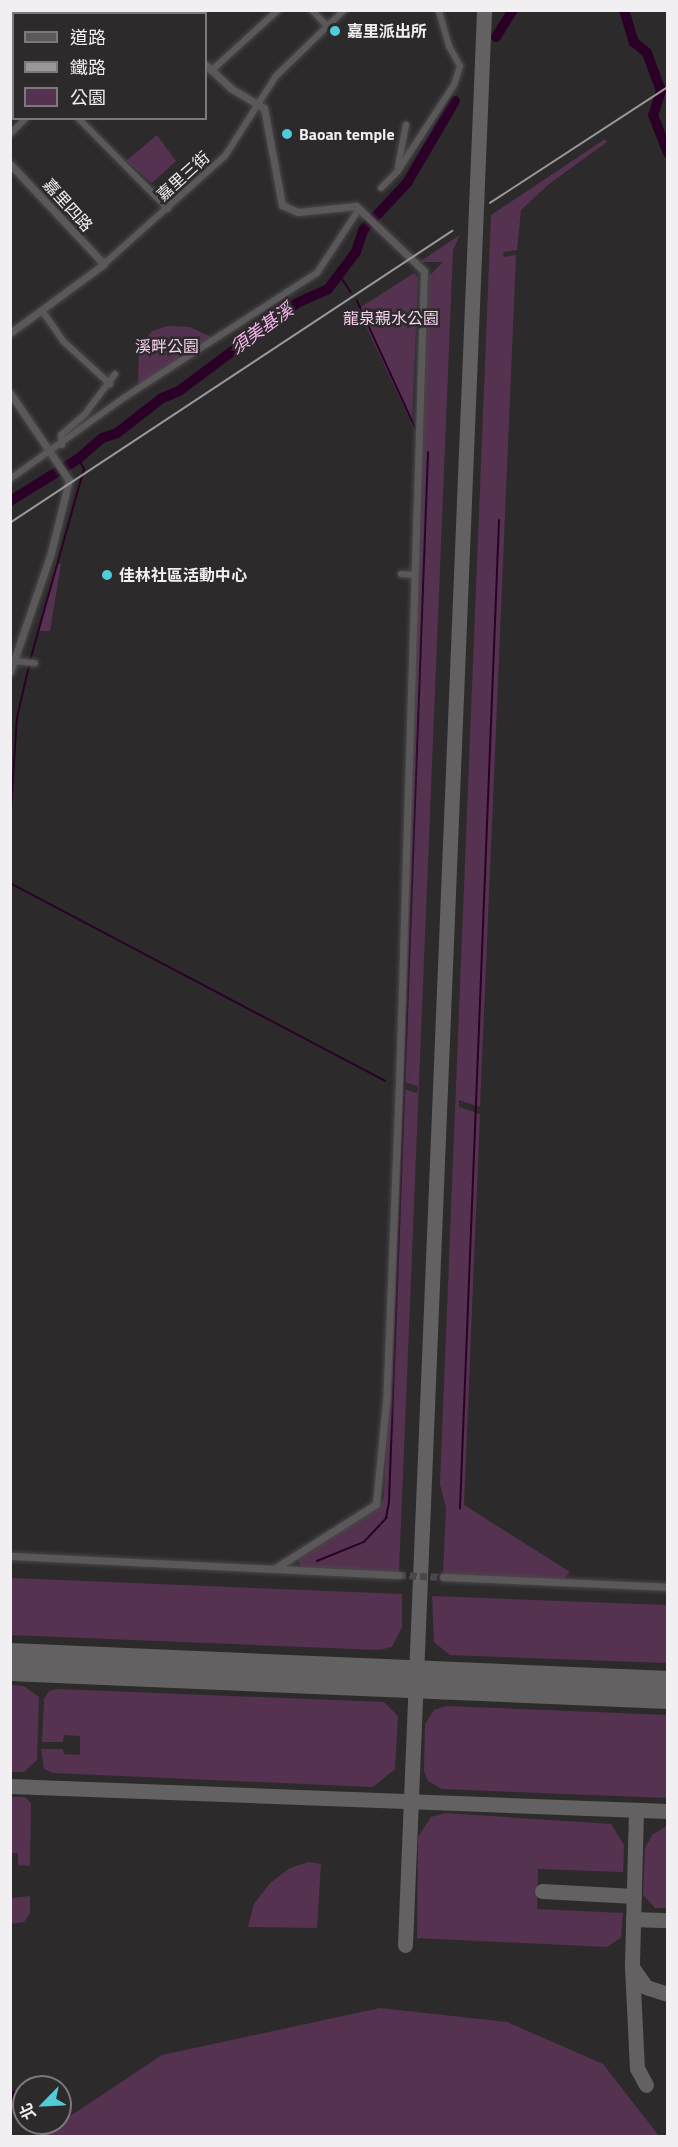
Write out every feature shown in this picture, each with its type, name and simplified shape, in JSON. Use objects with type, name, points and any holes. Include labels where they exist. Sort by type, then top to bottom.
[{"type":"street","points":[[211,71],[278,10]]},
{"type":"street","points":[[312,10],[327,26]]},
{"type":"street","name":"嘉里三街","points":[[10,333],[43,312],[104,264],[225,156],[276,76],[344,10]]},
{"type":"street","points":[[381,188],[397,172],[454,85],[460,66],[449,46],[439,10]]},
{"type":"street","points":[[207,66],[232,89],[257,103],[265,111],[282,205],[298,212],[341,206],[362,212],[424,271],[399,1096],[386,1402],[376,1504],[278,1567]]},
{"type":"street","points":[[10,134],[24,120]]},
{"type":"street","points":[[82,120],[168,208]]},
{"type":"street","points":[[397,172],[406,125]]},
{"type":"street","name":"嘉里四路","points":[[10,164],[104,264]]},
{"type":"street","points":[[10,479],[52,453],[124,397],[316,273],[362,212]]},
{"type":"street","points":[[43,312],[63,341],[110,384]]},
{"type":"street","points":[[62,445],[61,435],[85,414],[110,384],[115,374]]},
{"type":"street","points":[[10,393],[67,472],[69,484],[51,553],[10,672]]},
{"type":"street","points":[[401,574],[415,575]]},
{"type":"street","points":[[15,661],[35,663]]},
{"type":"street","points":[[10,1556],[278,1567],[399,1575]]},
{"type":"street","points":[[443,1577],[668,1587]]},
{"type":"green space","points":[[157,135],[176,161],[152,183],[126,161]]},
{"type":"green space","points":[[605,139],[607,142],[549,184],[521,210],[517,250],[503,252],[504,257],[516,255],[480,1107],[459,1100],[459,1107],[480,1114],[464,1505],[570,1572],[563,1579],[443,1574],[446,1508],[440,1484],[491,215]]},
{"type":"green space","points":[[460,235],[453,250],[399,1572],[301,1567],[298,1559],[380,1505],[384,1497],[400,1088],[417,1093],[418,1090],[417,1086],[401,1081],[429,276],[443,262],[419,262]]},
{"type":"green space","name":"龍泉親水公園","points":[[414,273],[418,278],[412,424],[358,309]]},
{"type":"green space","name":"溪畔公園","points":[[167,326],[190,327],[213,338],[138,387],[139,348],[152,331]]},
{"type":"green space","points":[[56,563],[61,564],[50,631],[38,631]]},
{"type":"green space","points":[[11,1578],[402,1594],[402,1627],[392,1647],[379,1650],[11,1635]]},
{"type":"green space","points":[[432,1596],[667,1605],[667,1663],[450,1655],[434,1642]]},
{"type":"green space","points":[[11,1685],[24,1686],[39,1697],[37,1760],[24,1772],[11,1772]]},
{"type":"green space","points":[[58,1689],[384,1702],[398,1716],[395,1769],[373,1787],[53,1773],[44,1769],[41,1749],[63,1749],[64,1754],[80,1755],[80,1736],[64,1735],[63,1742],[42,1742],[44,1699],[49,1691]]},
{"type":"green space","points":[[446,1706],[667,1715],[667,1798],[442,1789],[428,1781],[424,1771],[425,1724],[434,1710]]},
{"type":"green space","points":[[11,1797],[25,1797],[31,1803],[30,1866],[18,1865],[18,1853],[11,1853]]},
{"type":"green space","points":[[445,1813],[611,1824],[624,1845],[623,1872],[538,1869],[537,1909],[623,1913],[621,1938],[607,1947],[417,1938],[418,1837],[431,1817]]},
{"type":"green space","points":[[667,1826],[667,1908],[655,1908],[643,1895],[645,1848],[652,1835]]},
{"type":"green space","points":[[309,1862],[321,1864],[317,1928],[248,1927],[254,1904],[270,1883],[290,1868]]},
{"type":"green space","points":[[30,1896],[30,1913],[24,1922],[11,1924],[11,1898]]},
{"type":"green space","points":[[380,2008],[507,2022],[603,2064],[659,2136],[17,2136],[72,2135],[72,2115],[162,2055]]},
{"type":"waterway","name":"須美基溪","points":[[496,37],[513,10]]},
{"type":"waterway","points":[[624,10],[634,42],[647,53],[661,91],[653,115],[668,153]]},
{"type":"waterway","name":"須美基溪","points":[[10,501],[78,459],[102,438],[117,433],[162,398],[179,391],[297,303],[328,289],[356,252],[363,230],[407,183],[455,101]]},
{"type":"waterway","points":[[341,277],[351,292]]},
{"type":"waterway","points":[[357,300],[416,429]]},
{"type":"waterway","points":[[317,1561],[364,1542],[386,1518],[389,1502],[428,453]]},
{"type":"waterway","points":[[30,661],[84,469],[78,459]]},
{"type":"waterway","points":[[460,1509],[499,521]]},
{"type":"waterway","points":[[10,825],[17,718],[29,666]]},
{"type":"waterway","points":[[10,883],[385,1081]]},
{"type":"taxiway","points":[[405,1945],[484,10]]},
{"type":"taxiway","points":[[10,1786],[668,1811]]},
{"type":"taxiway","points":[[636,1810],[632,1967],[646,1987],[668,1994]]},
{"type":"taxiway","points":[[542,1891],[634,1896]]},
{"type":"taxiway","points":[[633,1919],[668,1920]]},
{"type":"taxiway","points":[[632,1967],[637,2068],[646,2085]]},
{"type":"runway","points":[[10,1662],[668,1690]]},
{"type":"tunnel","points":[[399,1575],[443,1577]]},
{"type":"railway","points":[[490,203],[668,87]]},
{"type":"railway","points":[[10,523],[452,231]]},
{"type":"place","name":"嘉里派出所","points":[[335,31]]},
{"type":"place","name":"Baoan temple","points":[[287,134]]},
{"type":"place","name":"佳林社區活動中心","points":[[107,575]]}]
